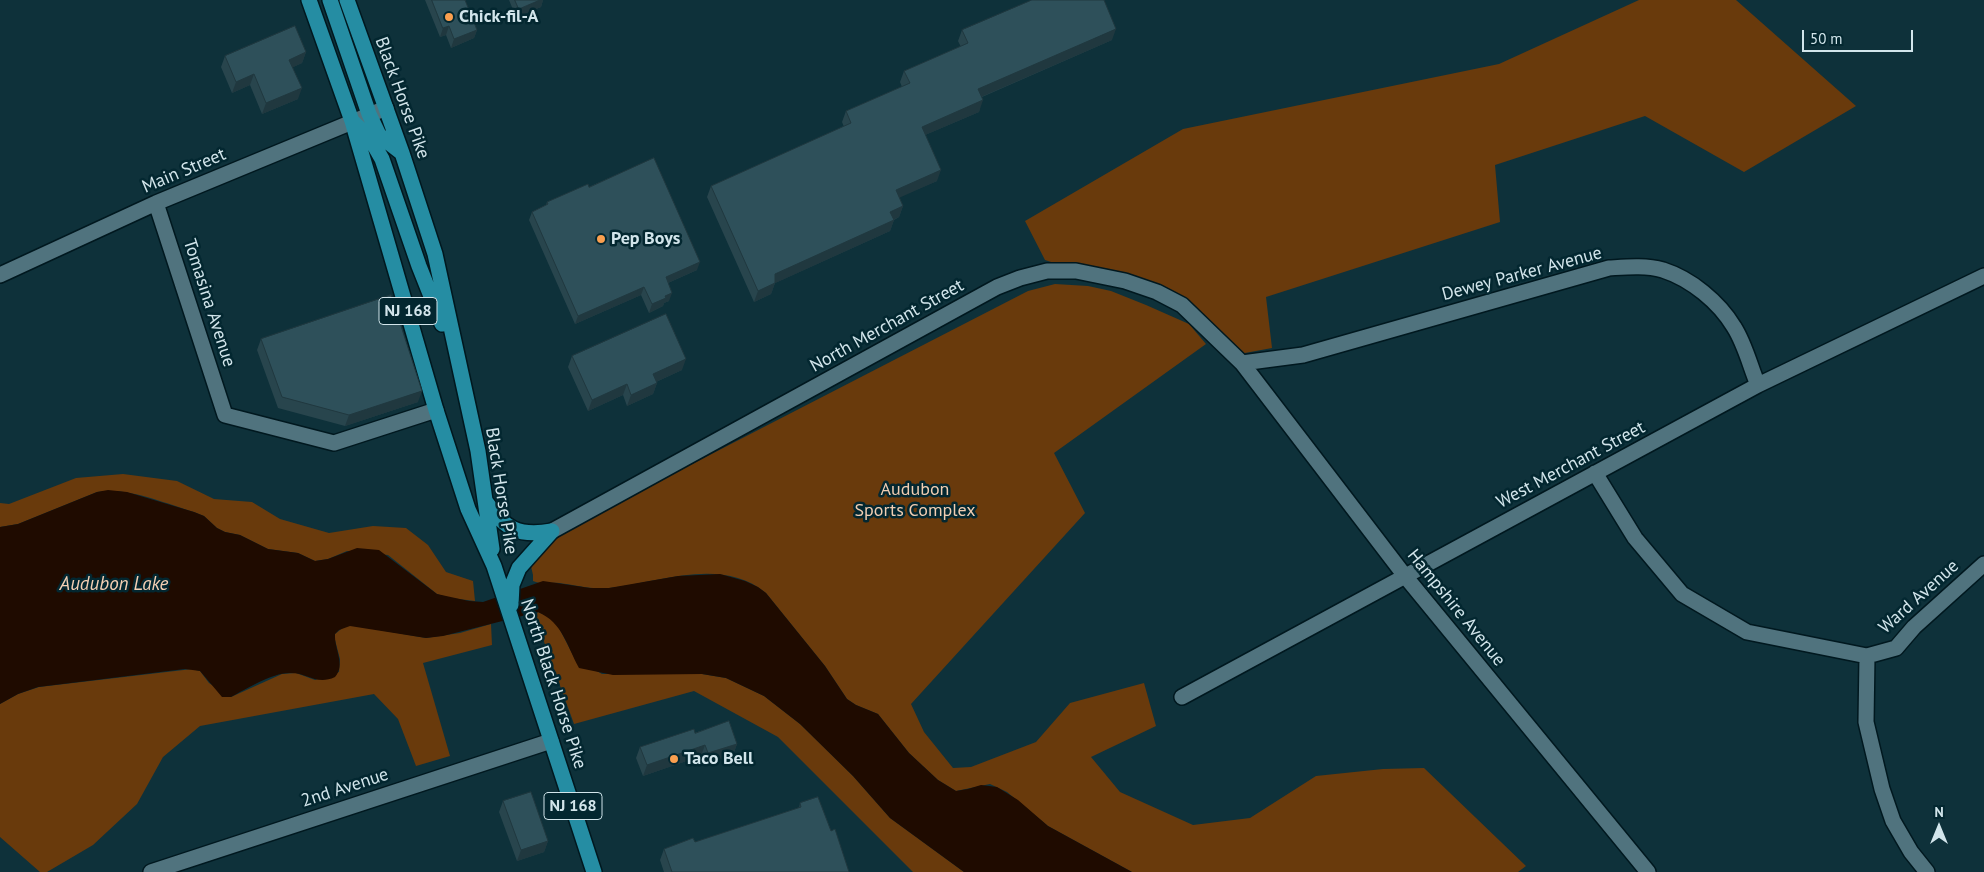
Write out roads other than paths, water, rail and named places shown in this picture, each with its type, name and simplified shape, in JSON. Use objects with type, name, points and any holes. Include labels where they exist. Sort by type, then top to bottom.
[{"type":"main road","name":"Black Horse Pike","points":[[309,0],[352,121],[436,410],[468,509],[494,566]]},
{"type":"main road","points":[[330,0],[369,114],[379,135],[402,152]]},
{"type":"main road","name":"Black Horse Pike","points":[[347,0],[402,152],[435,254],[478,451],[494,566]]},
{"type":"main road","points":[[352,121],[370,138],[382,159],[419,266],[457,360]]},
{"type":"main road","points":[[484,498],[499,520],[516,530],[534,534],[552,531]]},
{"type":"main road","points":[[507,586],[519,568],[552,531]]},
{"type":"main road","name":"North Black Horse Pike","points":[[494,566],[507,586],[510,615],[594,872]]},
{"type":"street","name":"Main Street","points":[[0,275],[156,203],[386,108]]},
{"type":"street","name":"Tomasina Avenue","points":[[156,203],[225,415],[334,443],[436,410]]},
{"type":"street","name":"Dewey Parker Avenue","points":[[1242,363],[1303,355],[1609,268],[1643,267],[1663,270],[1694,285],[1716,304],[1734,328],[1758,385]]},
{"type":"street","name":"North Merchant Street","points":[[552,531],[997,287],[1020,278],[1047,271],[1076,271],[1126,281],[1158,292],[1182,305],[1242,363]]},
{"type":"street","name":"West Merchant Street","points":[[1182,697],[1758,385],[1984,276]]},
{"type":"street","name":"Hampshire Avenue","points":[[1242,363],[1405,576],[1648,872]]},
{"type":"street","points":[[1595,473],[1635,538],[1682,594],[1747,632],[1810,643],[1866,656],[1866,722],[1882,789],[1893,821],[1911,852],[1927,872]]},
{"type":"street","name":"Ward Avenue","points":[[1866,656],[1896,648],[1914,627],[1984,564]]},
{"type":"street","name":"2nd Avenue","points":[[151,872],[194,865],[551,741]]},
{"type":"water","name":"Audubon Lake","points":[[108,490],[127,492],[194,512],[204,516],[217,528],[225,532],[240,535],[268,549],[298,553],[315,561],[328,559],[357,548],[379,550],[437,594],[469,601],[483,602],[543,581],[590,588],[609,588],[678,576],[720,574],[745,581],[766,593],[825,666],[847,699],[878,714],[909,753],[938,780],[956,791],[981,785],[997,787],[1018,800],[1048,826],[1132,872],[964,872],[890,818],[853,776],[800,724],[764,696],[726,678],[702,674],[613,675],[579,668],[559,629],[553,622],[538,612],[443,636],[426,638],[350,626],[339,630],[335,634],[340,667],[335,677],[322,680],[295,673],[282,674],[259,682],[231,697],[222,697],[200,671],[185,669],[38,687],[18,694],[0,704],[0,527],[18,524],[97,492]]},
{"type":"place","name":"Chick-fil-A","points":[[449,17]]},
{"type":"place","name":"Pep Boys","points":[[601,239]]},
{"type":"place","name":"Taco Bell","points":[[674,759]]},
{"type":"park label","name":"Audubon Sports Complex","points":[[915,500]]}]
